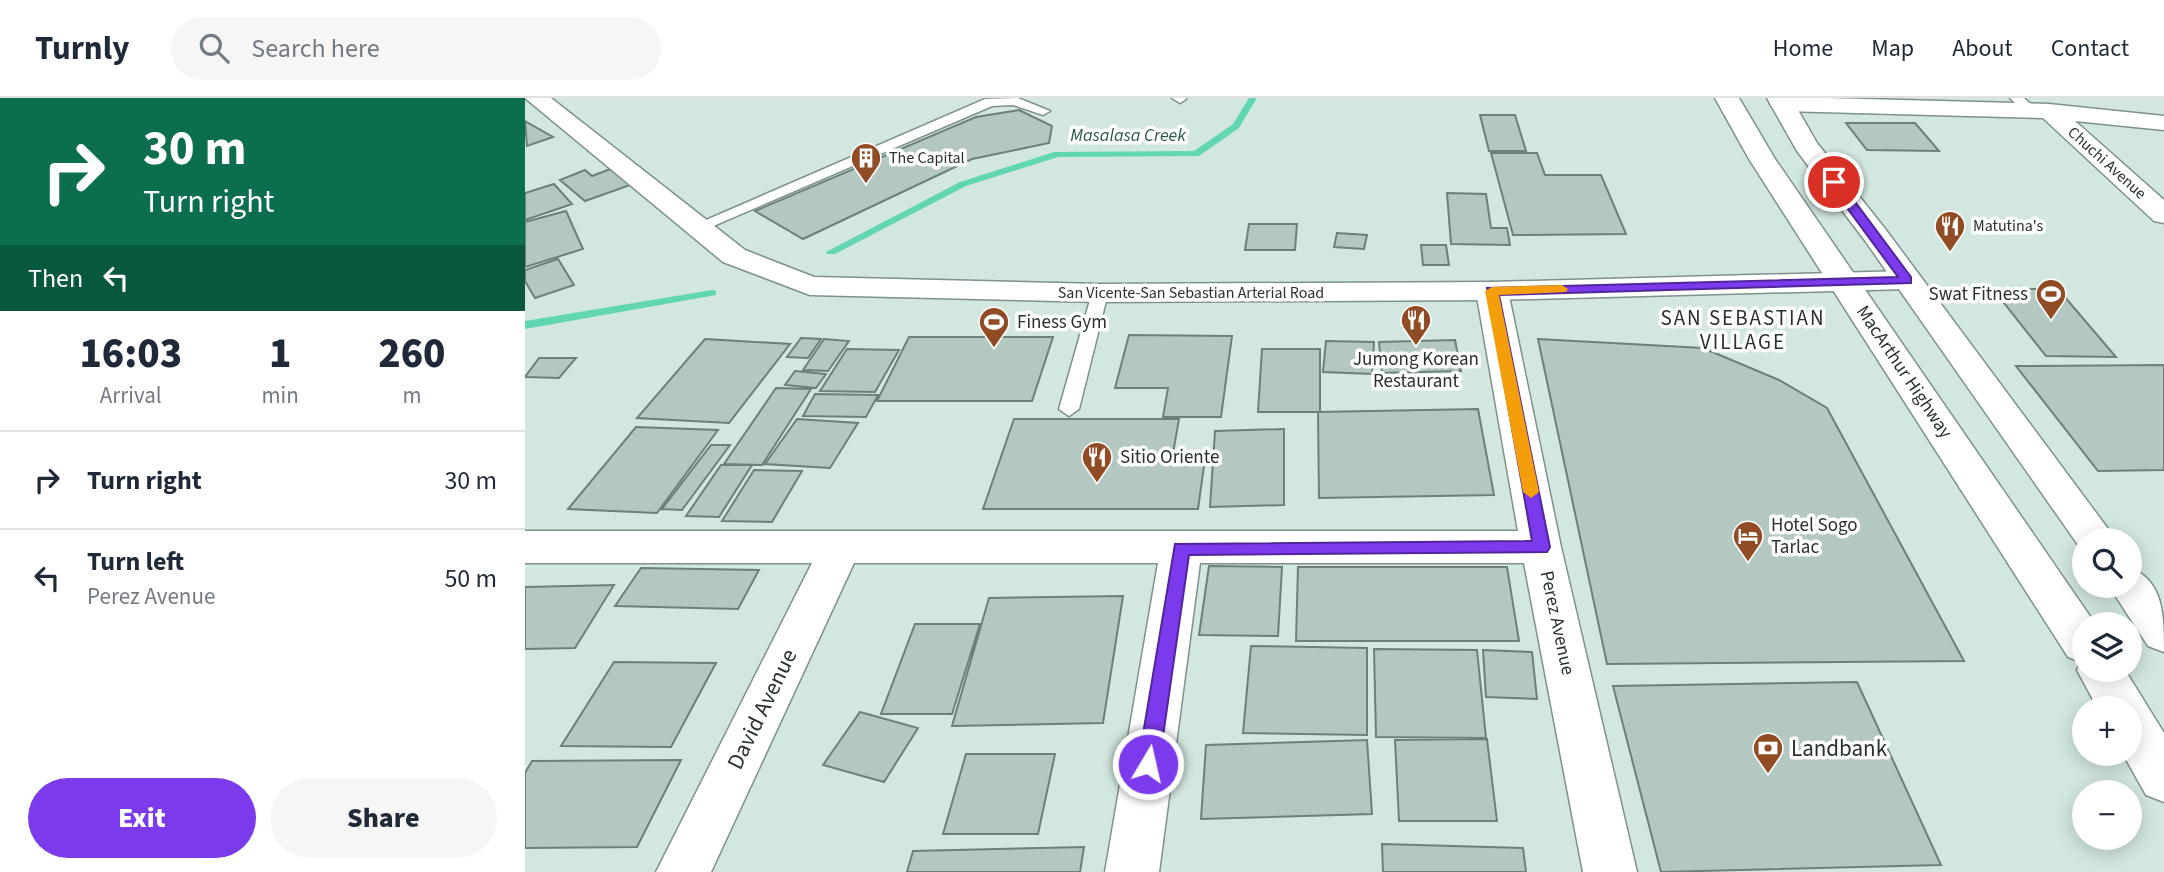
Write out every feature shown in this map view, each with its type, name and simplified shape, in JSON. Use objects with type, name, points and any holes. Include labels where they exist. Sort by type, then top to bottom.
[{"type":"main road","name":"San Vicente-San Sebastian Arterial Road","points":[[535,98],[734,256],[810,285],[1100,293],[1492,291],[1907,280]]},
{"type":"main road","name":"MacArthur Highway","points":[[1727,98],[1762,159],[2072,626]]},
{"type":"main road","points":[[1780,101],[2032,106],[2164,124]]},
{"type":"main road","points":[[1780,101],[1806,146],[2088,528]]},
{"type":"main road","name":"Chuchi Avenue","points":[[2032,106],[2164,215]]},
{"type":"main road","name":"Perez Avenue","points":[[1492,291],[1541,547],[1611,872]]},
{"type":"main road","name":"David Avenue","points":[[683,872],[842,545]]},
{"type":"main road","points":[[525,547],[1541,547]]},
{"type":"main road","points":[[1132,872],[1181,549]]},
{"type":"main road","points":[[2139,598],[2164,633]]},
{"type":"main road","points":[[2142,741],[2164,779]]},
{"type":"lane","points":[[698,227],[990,102],[1014,101],[1043,111]]},
{"type":"lane","points":[[1069,409],[1100,293]]},
{"type":"building","name":"The Capital","points":[[1019,110],[1052,126],[1049,143],[972,159],[803,239],[755,211],[976,117]]},
{"type":"building","points":[[1480,115],[1515,115],[1526,151],[1489,151]]},
{"type":"building","points":[[525,121],[553,137],[527,146]]},
{"type":"building","points":[[1846,123],[1915,123],[1939,151],[1867,150]]},
{"type":"building","points":[[1491,153],[1537,153],[1545,175],[1601,175],[1626,234],[1513,235]]},
{"type":"building","points":[[613,168],[633,184],[585,201],[560,180],[585,170],[592,176]]},
{"type":"building","points":[[554,184],[572,204],[525,220],[525,193]]},
{"type":"building","points":[[1447,193],[1486,194],[1491,228],[1507,228],[1510,245],[1451,244]]},
{"type":"building","points":[[566,211],[583,249],[525,267],[525,222]]},
{"type":"building","points":[[1249,224],[1297,224],[1295,250],[1245,250]]},
{"type":"building","points":[[1337,233],[1367,235],[1364,249],[1334,247]]},
{"type":"building","points":[[1421,245],[1446,245],[1449,265],[1423,265]]},
{"type":"building","points":[[558,259],[574,285],[535,298],[525,281],[525,270]]},
{"type":"building","points":[[1993,289],[2058,289],[2116,357],[2046,356]]},
{"type":"building","points":[[1129,335],[1232,336],[1221,417],[1163,417],[1168,388],[1115,388]]},
{"type":"building","points":[[909,337],[1053,337],[1032,401],[877,401]]},
{"type":"building","points":[[801,338],[821,339],[808,358],[787,357]]},
{"type":"building","points":[[705,339],[790,344],[729,423],[637,418]]},
{"type":"building","points":[[824,339],[849,341],[828,371],[803,370]]},
{"type":"building","name":"Hotel Sogo Tarlac","points":[[1538,339],[1703,348],[1779,380],[1827,408],[1964,661],[1607,664]]},
{"type":"building","points":[[1455,340],[1461,371],[1382,373],[1379,342]]},
{"type":"building","points":[[1326,341],[1374,342],[1372,374],[1323,372]]},
{"type":"building","points":[[847,349],[899,350],[875,392],[820,391]]},
{"type":"building","points":[[1262,349],[1320,349],[1320,412],[1258,412]]},
{"type":"building","points":[[539,358],[576,358],[559,378],[525,377]]},
{"type":"building","points":[[2164,365],[2164,470],[2098,471],[2016,366]]},
{"type":"building","points":[[795,371],[826,374],[816,388],[785,385]]},
{"type":"building","points":[[776,388],[811,389],[762,465],[724,464]]},
{"type":"building","points":[[815,394],[878,395],[866,417],[803,416]]},
{"type":"building","points":[[1478,409],[1494,495],[1319,498],[1318,412]]},
{"type":"building","points":[[797,419],[858,423],[830,468],[765,464]]},
{"type":"building","name":"Sitio Oriente","points":[[1014,419],[1179,419],[1172,459],[1205,459],[1198,509],[983,509]]},
{"type":"building","points":[[636,427],[718,430],[657,513],[568,509]]},
{"type":"building","points":[[1284,429],[1284,505],[1210,507],[1215,431]]},
{"type":"building","points":[[711,445],[730,445],[682,510],[662,509]]},
{"type":"building","points":[[721,465],[752,465],[719,517],[686,516]]},
{"type":"building","points":[[754,470],[802,471],[772,522],[722,521]]},
{"type":"building","points":[[1209,566],[1282,567],[1278,636],[1199,635]]},
{"type":"building","points":[[1298,567],[1507,567],[1519,641],[1296,641]]},
{"type":"building","points":[[641,568],[759,570],[738,609],[615,606]]},
{"type":"building","points":[[614,585],[575,648],[525,649],[525,587]]},
{"type":"building","points":[[1123,596],[1103,723],[952,726],[989,598]]},
{"type":"building","points":[[915,624],[980,624],[952,714],[881,714]]},
{"type":"building","points":[[1251,646],[1367,648],[1367,735],[1243,733]]},
{"type":"building","points":[[1374,649],[1477,650],[1486,738],[1376,737]]},
{"type":"building","points":[[1483,650],[1532,652],[1537,699],[1486,697]]},
{"type":"building","points":[[614,662],[716,663],[671,747],[561,746]]},
{"type":"building","name":"Landbank","points":[[1857,682],[1941,865],[1661,872],[1613,686]]},
{"type":"building","points":[[860,712],[918,728],[884,782],[823,765]]},
{"type":"building","points":[[1487,739],[1497,821],[1399,821],[1395,740]]},
{"type":"building","points":[[1367,740],[1372,814],[1201,819],[1206,745]]},
{"type":"building","points":[[966,754],[1055,754],[1038,834],[943,834]]},
{"type":"building","points":[[681,760],[637,847],[525,848],[525,773],[532,761]]},
{"type":"building","points":[[1382,844],[1523,848],[1526,872],[1383,872]]},
{"type":"building","points":[[1084,847],[1080,872],[907,872],[913,851]]},
{"type":"waterway","name":"Masalasa Creek","points":[[831,252],[963,184],[1057,154],[1196,154],[1236,126],[1253,98]]},
{"type":"waterway","name":"Masalasa Creek","points":[[525,325],[712,293]]},
{"type":"slow traffic","points":[[1531,492],[1492,291],[1562,289]]},
{"type":"place","name":"The Capital","points":[[866,185]]},
{"type":"place","name":"Matutina's","points":[[1950,253]]},
{"type":"place","name":"Swat Fitness","points":[[2051,321]]},
{"type":"place","name":"Jumong Korean Restaurant","points":[[1416,347]]},
{"type":"place","name":"Finess Gym","points":[[994,349]]},
{"type":"place","name":"Sitio Oriente","points":[[1097,484]]},
{"type":"place","name":"Hotel Sogo Tarlac","points":[[1748,563]]},
{"type":"place","name":"Landbank","points":[[1768,775]]},
{"type":"district","name":"SAN SEBASTIAN VILLAGE","points":[[1743,330]]},
{"type":"route","points":[[1148,764],[1181,549],[1541,547],[1492,291],[1907,280],[1834,182]]}]
